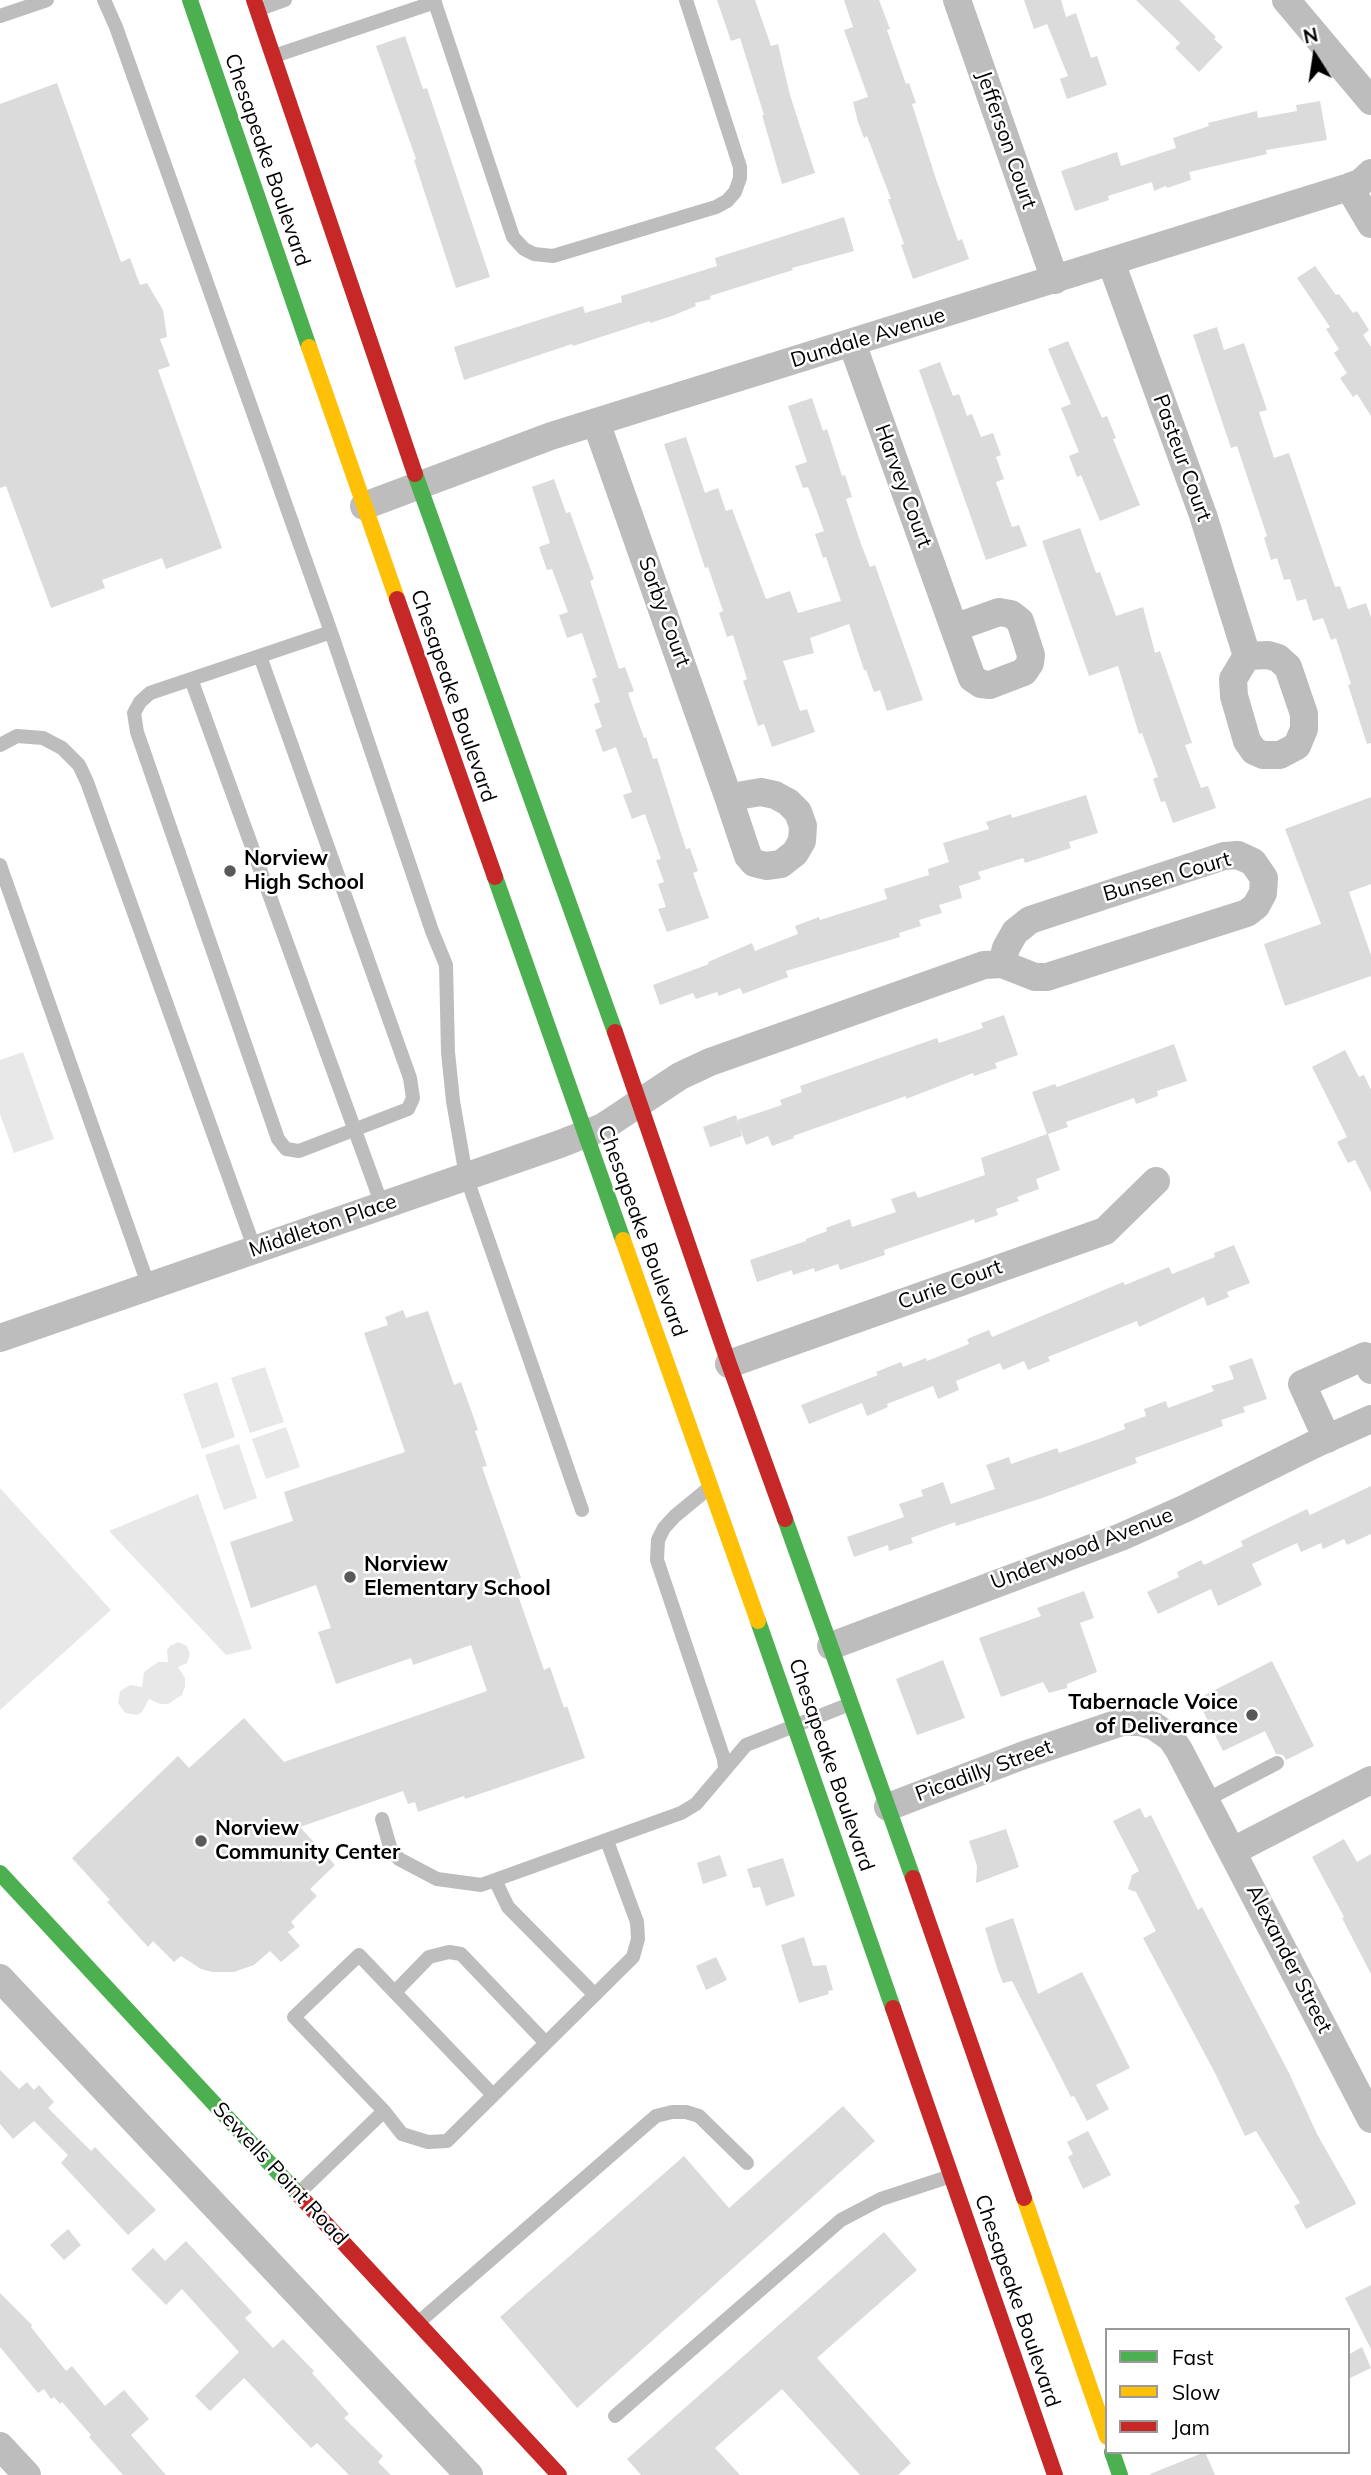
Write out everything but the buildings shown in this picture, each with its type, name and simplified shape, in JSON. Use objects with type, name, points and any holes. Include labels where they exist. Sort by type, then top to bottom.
[{"type":"main road","name":"Chesapeake Boulevard","points":[[190,0],[364,506],[795,1726],[1055,2475]]},
{"type":"main road","name":"Chesapeake Boulevard","points":[[255,5],[419,485],[640,1103],[729,1364],[852,1703],[1105,2431]]},
{"type":"main road","name":"Sewells Point Road","points":[[0,1873],[556,2474]]},
{"type":"main road","points":[[1113,2454],[1120,2475]]},
{"type":"street","name":"Jefferson Court","points":[[957,0],[1055,280]]},
{"type":"street","points":[[1286,0],[1371,101]]},
{"type":"street","name":"Dundale Avenue","points":[[364,506],[551,436],[1055,280],[1360,180]]},
{"type":"street","points":[[1360,180],[1371,224]]},
{"type":"street","name":"Pasteur Court","points":[[1111,262],[1203,515],[1247,656]]},
{"type":"street","name":"Harvey Court","points":[[852,343],[954,628]]},
{"type":"street","name":"Sorby Court","points":[[596,422],[730,802]]},
{"type":"street","name":"Bunsen Court","points":[[1238,855],[1253,862],[1264,878],[1263,893],[1256,906],[1247,913],[1047,977],[1035,977],[1002,964],[1006,948],[1015,932],[1030,920],[1224,856],[1238,855]]},
{"type":"street","points":[[640,1103],[680,1076],[710,1062],[984,965],[1002,964]]},
{"type":"street","name":"Middleton Place","points":[[0,1339],[585,1134],[603,1127],[640,1103]]},
{"type":"street","name":"Curie Court","points":[[729,1364],[1105,1231],[1156,1181]]},
{"type":"street","points":[[1327,1439],[1302,1384],[1365,1356],[1371,1370]]},
{"type":"street","name":"Underwood Avenue","points":[[831,1646],[1121,1537],[1371,1419]]},
{"type":"street","name":"Picadilly Street","points":[[888,1807],[1024,1755],[1122,1722],[1140,1722],[1154,1726],[1171,1738],[1206,1800]]},
{"type":"street","points":[[1233,1852],[1371,1780]]},
{"type":"street","name":"Alexander Street","points":[[1206,1800],[1371,2119]]},
{"type":"street","points":[[0,1978],[468,2475]]},
{"type":"street","points":[[0,2446],[27,2475]]},
{"type":"lane","points":[[0,16],[47,0]]},
{"type":"lane","points":[[104,0],[116,27],[331,632],[432,931],[446,965],[452,1089],[466,1176],[582,1510]]},
{"type":"lane","points":[[255,5],[285,0]]},
{"type":"lane","points":[[273,57],[435,1],[513,237],[524,249],[534,254],[552,256],[716,206],[727,201],[735,192],[740,178],[740,167],[686,0]]},
{"type":"lane","points":[[260,656],[410,1079],[413,1098],[408,1109],[299,1151],[286,1149],[278,1139],[137,732],[134,713],[140,702],[150,693],[331,632]]},
{"type":"lane","points":[[191,679],[382,1205]]},
{"type":"lane","points":[[0,745],[17,736],[43,738],[62,748],[79,765],[255,1250]]},
{"type":"lane","points":[[0,865],[149,1287]]},
{"type":"lane","points":[[710,1487],[663,1528],[658,1540],[657,1560],[724,1759],[725,1769]]},
{"type":"lane","points":[[382,1819],[391,1850],[399,1859],[437,1879],[481,1885],[670,1818],[695,1804],[746,1745],[852,1703]]},
{"type":"lane","points":[[1206,1800],[1277,1763]]},
{"type":"lane","points":[[493,2095],[359,1955],[294,2017],[384,2111],[402,2134],[428,2142],[447,2141],[633,1957],[638,1939],[636,1922],[607,1841]]},
{"type":"lane","points":[[495,1880],[508,1906],[595,1995]]},
{"type":"lane","points":[[395,1992],[429,1957],[449,1952],[461,1954],[546,2043]]},
{"type":"lane","points":[[298,2194],[384,2111]]},
{"type":"lane","points":[[418,2323],[656,2116],[672,2112],[699,2116],[747,2163]]},
{"type":"lane","points":[[615,2416],[841,2220],[881,2199],[951,2176]]},
{"type":"shaded area","points":[[23,1052],[54,1139],[14,1153],[0,1114],[0,1060]]},
{"type":"shaded area","points":[[265,1367],[284,1422],[250,1433],[231,1378]]},
{"type":"shaded area","points":[[217,1382],[235,1437],[202,1449],[183,1394]]},
{"type":"shaded area","points":[[286,1427],[300,1467],[266,1479],[252,1439]]},
{"type":"shaded area","points":[[239,1444],[257,1498],[224,1510],[205,1455]]},
{"type":"shaded area","points":[[0,1488],[111,1610],[0,1710]]},
{"type":"shaded area","points":[[198,1494],[252,1649],[226,1655],[109,1531]]},
{"type":"shaded area","points":[[178,1642],[187,1646],[190,1654],[187,1663],[178,1667],[185,1678],[182,1695],[168,1704],[149,1699],[142,1712],[137,1715],[125,1713],[118,1703],[120,1691],[130,1685],[142,1687],[144,1672],[158,1662],[168,1662],[167,1650]]},
{"type":"traffic: fast","points":[[190,0],[309,347]]},
{"type":"traffic: fast","points":[[415,474],[615,1032]]},
{"type":"traffic: fast","points":[[495,877],[623,1240]]},
{"type":"traffic: fast","points":[[785,1519],[913,1878]]},
{"type":"traffic: fast","points":[[758,1621],[893,2008]]},
{"type":"traffic: fast","points":[[0,1873],[299,2195]]},
{"type":"traffic: fast","points":[[1113,2454],[1120,2475]]},
{"type":"traffic: slow","points":[[309,347],[397,599]]},
{"type":"traffic: slow","points":[[623,1240],[758,1621]]},
{"type":"traffic: slow","points":[[1024,2198],[1105,2431]]},
{"type":"traffic: jam","points":[[254,0],[415,474]]},
{"type":"traffic: jam","points":[[397,599],[495,877]]},
{"type":"traffic: jam","points":[[615,1032],[785,1519]]},
{"type":"traffic: jam","points":[[913,1878],[1024,2198]]},
{"type":"traffic: jam","points":[[893,2008],[1055,2475]]},
{"type":"traffic: jam","points":[[299,2195],[559,2475]]},
{"type":"place","name":"Norview High School","points":[[230,871]]},
{"type":"place","name":"Norview Elementary School","points":[[350,1577]]},
{"type":"place","name":"Tabernacle Voice of Deliverance","points":[[1252,1715]]},
{"type":"place","name":"Norview Community Center","points":[[201,1841]]}]
